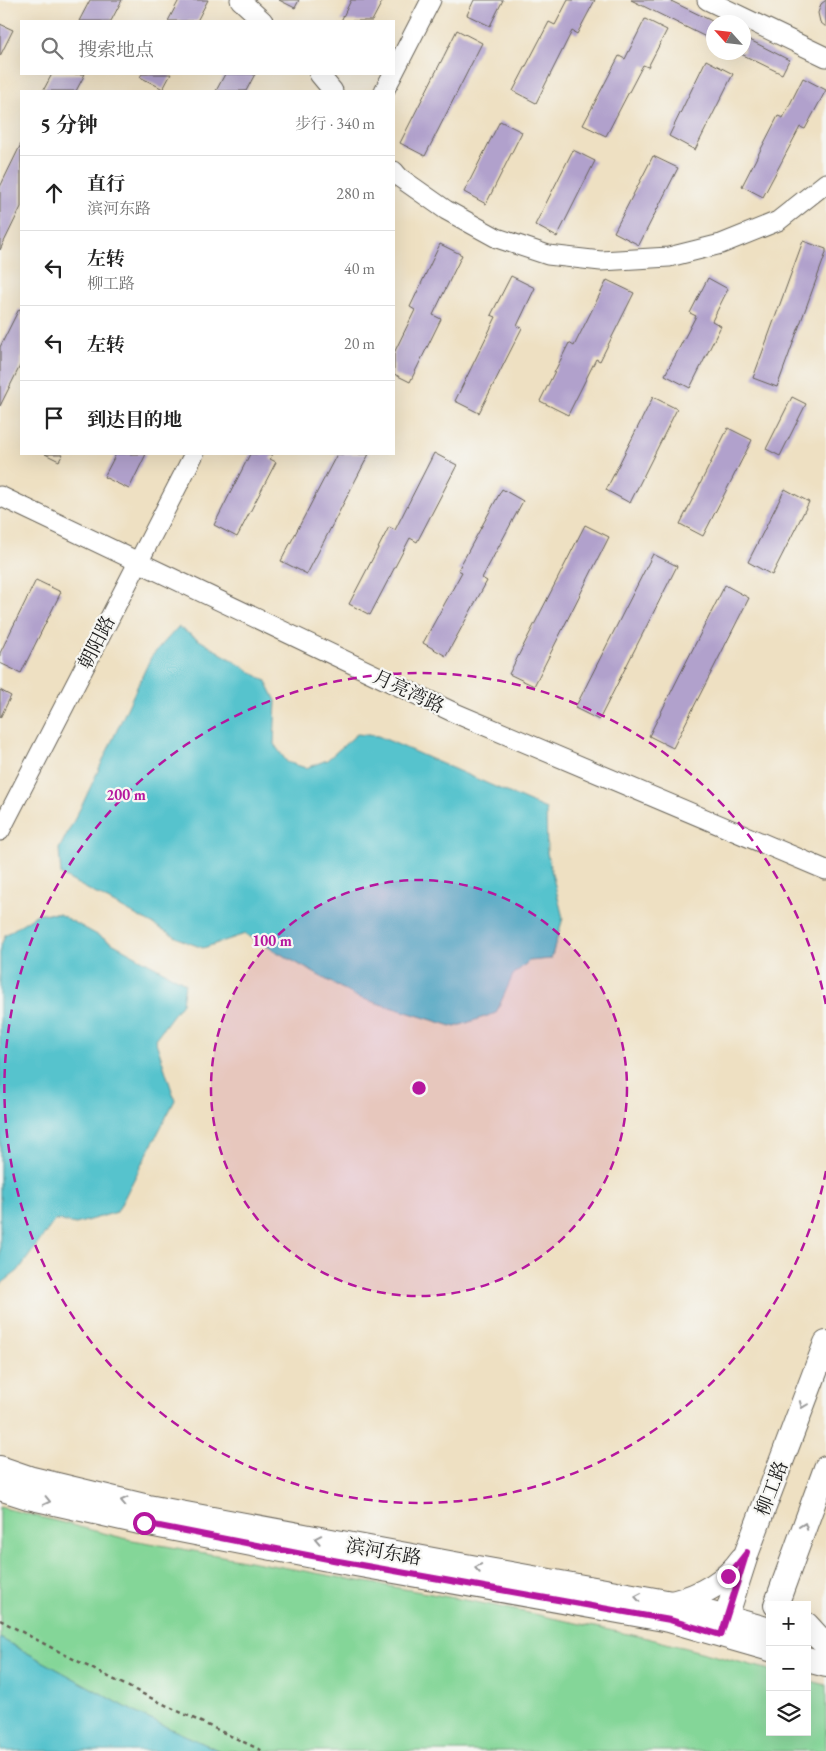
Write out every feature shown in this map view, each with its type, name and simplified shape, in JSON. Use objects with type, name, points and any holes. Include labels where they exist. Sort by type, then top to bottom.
[{"type":"main road","name":"柳工路","points":[[723,1627],[747,1552],[826,1343]]},
{"type":"main road","name":"滨河东路","points":[[0,1468],[32,1479],[148,1507],[450,1564],[672,1602],[723,1627]]},
{"type":"main road","points":[[777,1601],[826,1468]]},
{"type":"main road","name":"滨河东路","points":[[0,1488],[28,1497],[144,1523],[342,1562],[766,1636]]},
{"type":"main road","points":[[672,1602],[702,1593],[715,1585],[733,1570],[747,1552]]},
{"type":"main road","points":[[794,1553],[791,1571],[792,1589],[796,1601]]},
{"type":"main road","points":[[811,1629],[826,1645]]},
{"type":"main road","points":[[811,1642],[826,1645]]},
{"type":"main road","points":[[811,1661],[826,1665]]},
{"type":"street","points":[[240,0],[262,20]]},
{"type":"street","points":[[395,69],[431,0]]},
{"type":"street","points":[[707,0],[826,57]]},
{"type":"street","points":[[320,75],[332,90]]},
{"type":"street","points":[[384,90],[392,75]]},
{"type":"street","points":[[395,171],[446,210],[496,238],[548,255],[601,261],[669,257],[721,244],[778,220],[826,183]]},
{"type":"street","name":"朝阳路","points":[[0,831],[193,455]]},
{"type":"street","name":"月亮湾路","points":[[0,496],[455,713],[826,870]]},
{"type":"path","points":[[0,1620],[59,1653],[153,1700],[263,1751]]},
{"type":"green space","points":[[0,1507],[127,1539],[476,1602],[647,1638],[766,1669],[766,1736],[811,1736],[811,1681],[826,1685],[826,1751],[220,1751],[142,1716],[0,1638]]},
{"type":"water","points":[[178,627],[266,681],[276,701],[274,744],[287,762],[306,768],[327,760],[357,734],[378,736],[546,809],[547,853],[563,918],[551,959],[529,961],[513,975],[496,1013],[455,1027],[357,997],[245,934],[203,948],[184,941],[61,875],[59,849],[83,803],[151,657]]},
{"type":"water","points":[[39,913],[59,914],[185,983],[182,1003],[155,1039],[175,1100],[117,1212],[76,1224],[55,1220],[18,1271],[1,1284],[0,948],[5,935]]},
{"type":"water","points":[[0,1638],[142,1716],[220,1751],[0,1751]]},
{"type":"building","points":[[90,0],[122,0],[112,20],[80,20]]},
{"type":"building","points":[[179,0],[208,0],[198,20],[169,20]]},
{"type":"building","points":[[279,0],[299,0],[295,8]]},
{"type":"building","points":[[351,0],[383,0],[373,20],[341,20]]},
{"type":"building","points":[[474,0],[503,0],[490,26],[467,15]]},
{"type":"building","points":[[568,0],[595,0],[577,34],[572,31],[536,103],[513,91],[549,22],[555,25]]},
{"type":"building","points":[[631,0],[669,0],[706,18],[706,37]]},
{"type":"building","points":[[826,0],[826,27],[820,22],[818,13],[821,4]]},
{"type":"building","points":[[645,19],[667,30],[648,67],[643,65],[606,136],[583,125],[619,56],[625,59]]},
{"type":"building","points":[[0,24],[13,30],[0,56]]},
{"type":"building","points":[[457,30],[482,43],[425,156],[400,143]]},
{"type":"building","points":[[751,41],[789,60],[782,74],[751,59]]},
{"type":"building","points":[[706,60],[733,74],[695,150],[669,136]]},
{"type":"building","points":[[51,75],[84,75],[77,90],[44,90]]},
{"type":"building","points":[[141,75],[170,75],[163,89],[140,77]]},
{"type":"building","points":[[224,75],[254,75],[247,90],[217,90]]},
{"type":"building","points":[[803,78],[826,90],[805,129],[800,127],[763,197],[742,186],[778,116],[783,118]]},
{"type":"building","points":[[500,121],[522,132],[486,204],[464,192]]},
{"type":"building","points":[[20,146],[20,209],[0,250],[0,187]]},
{"type":"building","points":[[573,150],[595,161],[557,237],[535,225]]},
{"type":"building","points":[[653,156],[678,168],[639,245],[614,232]]},
{"type":"building","points":[[803,241],[826,249],[826,253],[777,387],[753,378]]},
{"type":"building","points":[[440,244],[462,255],[433,315],[441,319],[410,382],[395,374],[395,351],[415,310],[410,307]]},
{"type":"building","points":[[511,276],[535,288],[517,326],[522,328],[479,413],[455,401],[496,317],[491,315]]},
{"type":"building","points":[[708,278],[728,289],[712,321],[721,326],[690,388],[665,375],[696,316],[690,313]]},
{"type":"building","points":[[607,280],[634,293],[600,361],[596,359],[568,415],[540,401],[569,343],[574,346]]},
{"type":"building","points":[[20,310],[20,366],[0,406],[0,347]]},
{"type":"building","points":[[653,397],[677,409],[630,503],[606,490]]},
{"type":"building","points":[[792,397],[806,404],[780,456],[766,449]]},
{"type":"building","points":[[728,428],[752,440],[703,536],[680,524]]},
{"type":"building","points":[[434,453],[457,465],[417,542],[410,538],[370,615],[349,604],[389,527],[395,530]]},
{"type":"building","points":[[47,455],[62,455],[59,461]]},
{"type":"building","points":[[115,455],[146,455],[129,489],[104,477]]},
{"type":"building","points":[[249,455],[272,455],[270,459],[276,462],[237,537],[214,525]]},
{"type":"building","points":[[336,455],[368,455],[307,574],[281,561]]},
{"type":"building","points":[[502,489],[523,501],[482,578],[487,581],[446,656],[423,643],[462,572],[458,570]]},
{"type":"building","points":[[785,489],[809,502],[772,575],[748,562]]},
{"type":"building","points":[[585,525],[609,537],[534,686],[509,674]]},
{"type":"building","points":[[653,554],[677,566],[599,720],[575,708]]},
{"type":"building","points":[[36,580],[61,592],[21,673],[0,663],[0,653]]},
{"type":"building","points":[[725,585],[749,598],[673,748],[649,736]]},
{"type":"building","points":[[0,690],[11,696],[0,718]]},
{"type":"route","points":[[144,1523],[333,1560],[670,1620],[721,1635],[747,1552],[728,1576]]}]
